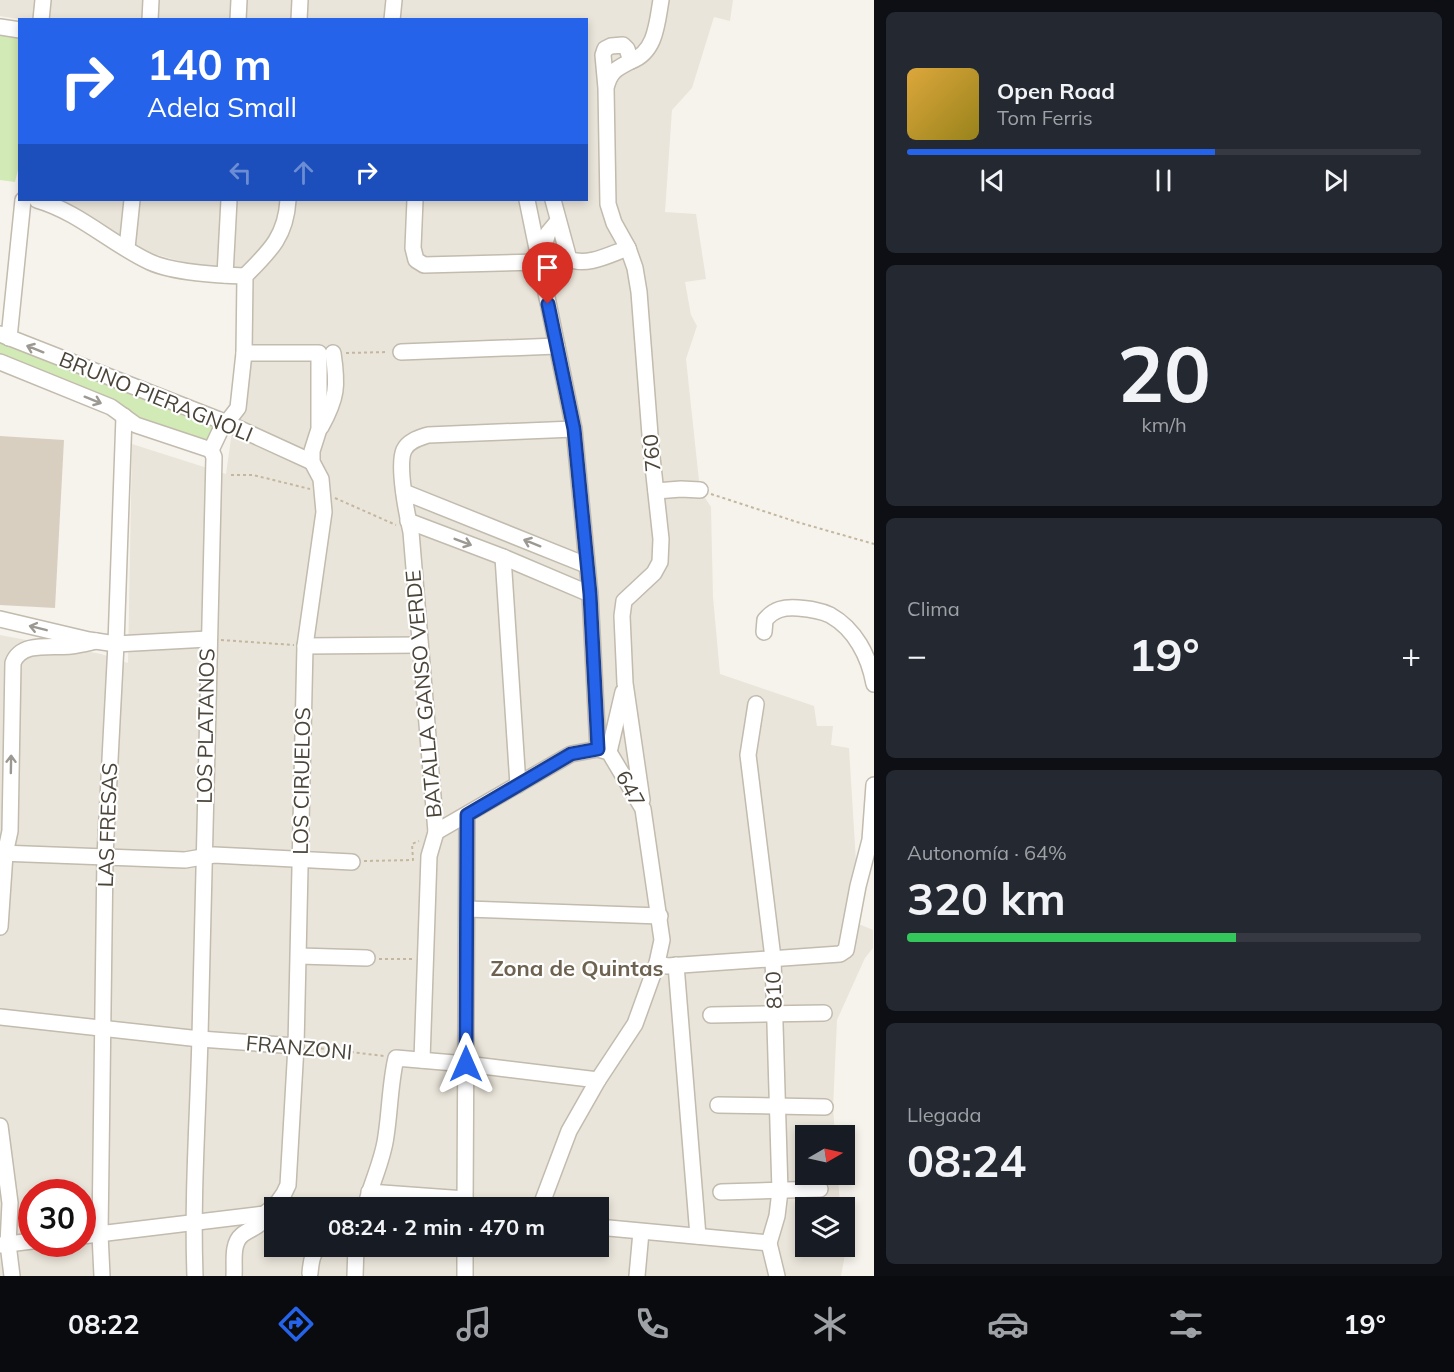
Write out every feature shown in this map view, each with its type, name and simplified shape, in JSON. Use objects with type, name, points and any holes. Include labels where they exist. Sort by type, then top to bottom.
[{"type":"street","points":[[41,18],[43,0]]},
{"type":"street","points":[[150,18],[151,0]]},
{"type":"street","points":[[237,18],[239,0]]},
{"type":"street","points":[[298,18],[300,0]]},
{"type":"street","points":[[392,18],[394,0]]},
{"type":"street","points":[[606,88],[609,77],[617,68],[641,57],[653,40],[661,0]]},
{"type":"street","points":[[0,27],[18,30]]},
{"type":"street","name":"760","points":[[631,61],[623,45],[605,49],[603,55],[606,88],[608,204],[614,223],[628,248],[635,268],[639,292],[661,539],[660,562],[654,573],[624,601],[622,616],[625,683],[643,809]]},
{"type":"street","points":[[4,336],[22,201]]},
{"type":"street","points":[[40,201],[68,212],[150,262],[167,267],[245,276]]},
{"type":"street","points":[[127,248],[132,201]]},
{"type":"street","points":[[225,275],[229,201]]},
{"type":"street","points":[[211,450],[220,431],[238,408],[244,353],[245,276],[278,240],[288,212],[288,201]]},
{"type":"street","points":[[415,201],[413,248],[416,260],[424,265],[539,262],[548,233],[558,221]]},
{"type":"street","name":"647","points":[[527,201],[574,429],[604,751],[643,809],[662,940],[657,963],[635,1024],[598,1080],[569,1131],[544,1197]]},
{"type":"street","points":[[553,201],[569,259],[586,262],[628,248]]},
{"type":"street","name":"BRUNO PIERAGNOLI","points":[[4,336],[227,423],[312,462]]},
{"type":"street","points":[[401,352],[557,346]]},
{"type":"street","points":[[244,353],[326,353],[319,429],[312,451],[312,462]]},
{"type":"street","name":"BRUNO PIERAGNOLI","points":[[0,362],[111,407],[136,425],[211,450]]},
{"type":"street","name":"LAS FRESAS","points":[[102,1276],[100,1234],[105,856],[116,644],[124,416]]},
{"type":"street","name":"BATALLA GANSO VERDE","points":[[422,1060],[429,856],[436,832],[404,492],[402,464],[404,450],[413,440],[428,435],[574,429]]},
{"type":"street","name":"LOS PLATANOS","points":[[195,1276],[193,1222],[200,1039],[214,457],[211,450]]},
{"type":"street","name":"LOS CIRUELOS","points":[[282,1197],[288,1185],[296,1046],[305,646],[324,512],[321,479],[312,462]]},
{"type":"street","points":[[656,491],[699,490]]},
{"type":"street","points":[[404,492],[586,565]]},
{"type":"street","points":[[409,527],[503,557],[590,594]]},
{"type":"street","points":[[503,557],[518,785]]},
{"type":"street","points":[[764,632],[765,620],[778,609],[815,610],[829,614],[844,626],[865,653],[873,684]]},
{"type":"street","points":[[0,619],[116,644],[208,639]]},
{"type":"street","points":[[0,927],[2,854],[10,831],[13,663],[15,657],[34,647],[73,646],[96,641]]},
{"type":"street","points":[[305,646],[420,645]]},
{"type":"street","points":[[436,832],[571,754],[604,751],[625,683]]},
{"type":"street","name":"810","points":[[756,704],[748,755],[773,958],[780,1191],[777,1216],[769,1243],[777,1276]]},
{"type":"street","points":[[657,963],[668,966],[840,954],[846,950],[858,886],[870,840],[873,785]]},
{"type":"street","points":[[465,1197],[467,815]]},
{"type":"street","points":[[2,854],[185,860],[214,855],[352,862]]},
{"type":"street","points":[[467,909],[660,916]]},
{"type":"street","points":[[298,956],[367,958]]},
{"type":"street","points":[[676,965],[698,1236]]},
{"type":"street","points":[[711,1015],[775,1012],[824,1013]]},
{"type":"street","name":"FRANZONI","points":[[0,1017],[200,1039],[296,1046]]},
{"type":"street","points":[[368,1197],[380,1166],[386,1137],[390,1085],[396,1058],[598,1080]]},
{"type":"street","points":[[718,1105],[825,1107]]},
{"type":"street","points":[[0,1126],[10,1203],[4,1244]]},
{"type":"street","points":[[721,1192],[820,1189]]},
{"type":"street","points":[[369,1192],[413,1197]]},
{"type":"street","points":[[96,1234],[264,1213]]},
{"type":"street","name":"LOS CIRUELOS","points":[[234,1276],[235,1245],[244,1233],[255,1229],[264,1219]]},
{"type":"street","points":[[0,1222],[12,1276]]},
{"type":"street","points":[[609,1228],[769,1243]]},
{"type":"street","points":[[637,1276],[641,1232]]},
{"type":"street","points":[[310,1273],[312,1257]]},
{"type":"street","points":[[355,1276],[356,1257]]},
{"type":"street","points":[[465,1257],[465,1276]]},
{"type":"path","points":[[326,353],[401,352]]},
{"type":"path","name":"BRUNO PIERAGNOLI","points":[[231,475],[253,475],[323,492],[409,527]]},
{"type":"path","points":[[699,490],[873,544]]},
{"type":"path","points":[[208,639],[305,646]]},
{"type":"path","points":[[352,862],[413,860],[412,844],[436,832]]},
{"type":"path","points":[[367,958],[425,960]]},
{"type":"path","name":"FRANZONI","points":[[296,1046],[396,1058]]},
{"type":"shaded area","points":[[0,0],[733,0],[730,21],[714,17],[692,88],[672,110],[665,212],[696,214],[706,279],[685,282],[691,315],[697,326],[686,359],[700,490],[711,507],[713,597],[720,674],[814,706],[817,726],[833,726],[831,745],[849,748],[856,862],[847,919],[873,930],[873,948],[865,958],[837,1020],[834,1125],[795,1125],[795,1185],[839,1185],[839,1197],[795,1197],[795,1257],[845,1257],[841,1276],[0,1276],[0,635],[101,654],[128,663],[132,444],[226,474],[253,282],[144,251],[63,201],[588,201],[588,18],[18,18],[0,16]]},
{"type":"green space","points":[[0,32],[18,36],[18,170],[15,182],[0,180]]},
{"type":"green space","points":[[0,334],[227,423],[211,450],[0,362]]},
{"type":"building","points":[[0,436],[64,440],[55,608],[0,605]]},
{"type":"district","name":"Zona de Quintas","points":[[577,968]]},
{"type":"route","points":[[466,1064],[467,815],[571,754],[598,749],[590,594],[574,429],[548,304]]}]
